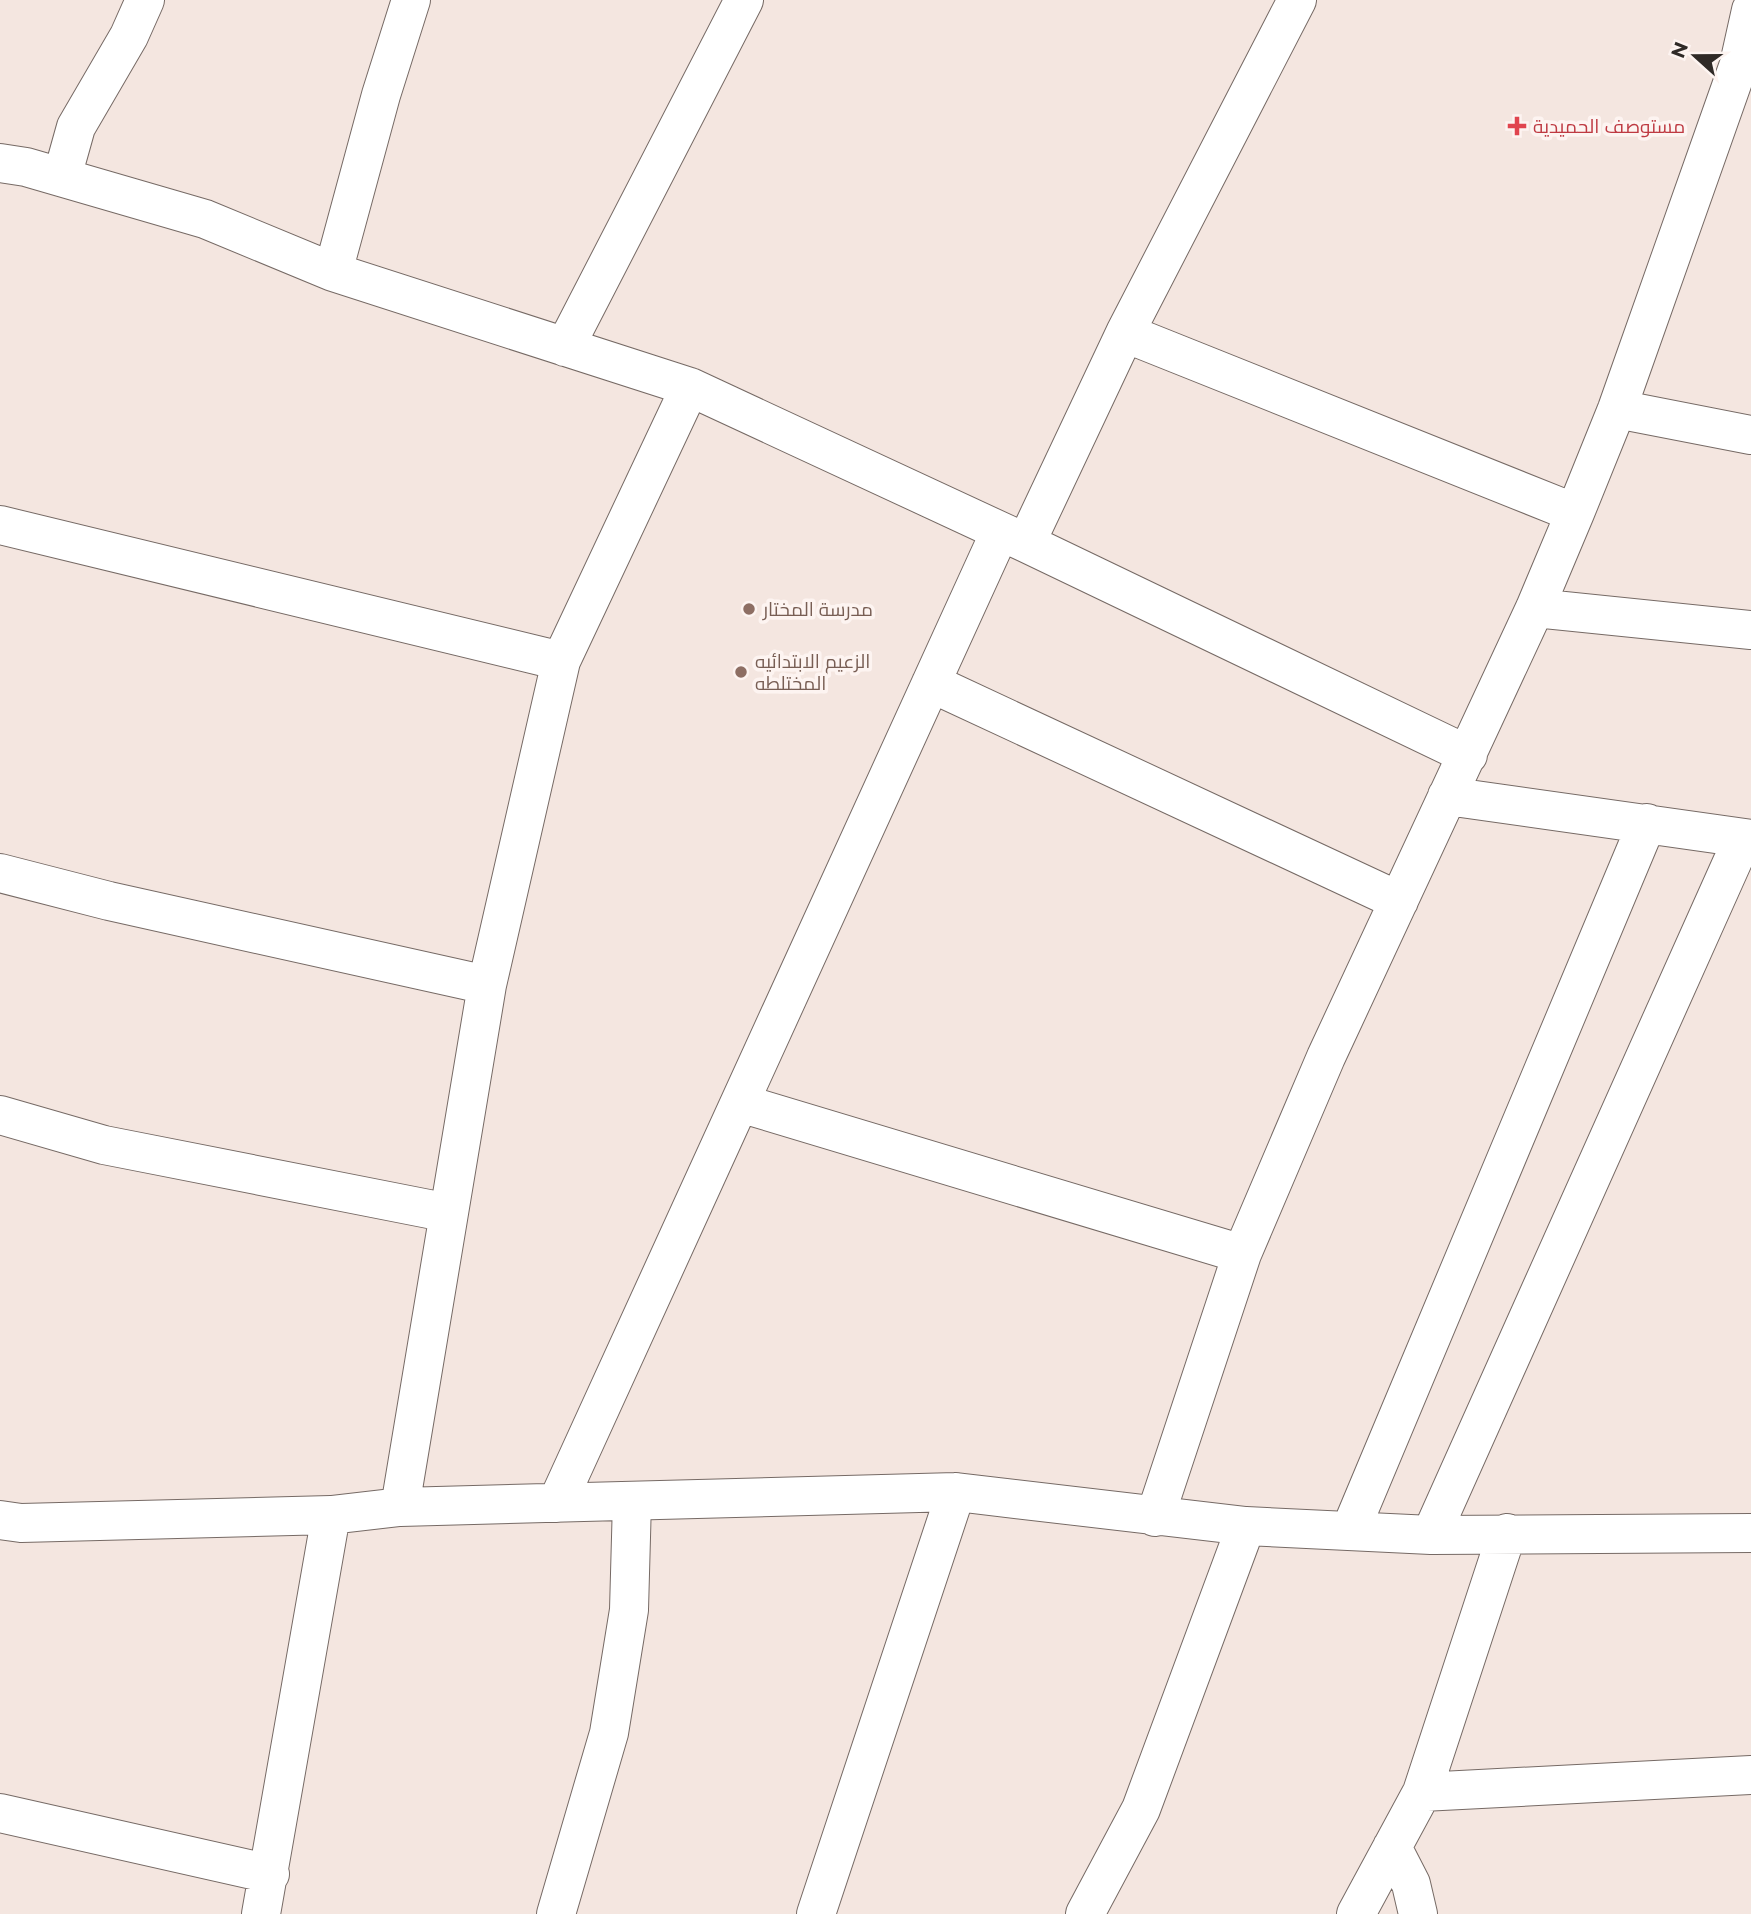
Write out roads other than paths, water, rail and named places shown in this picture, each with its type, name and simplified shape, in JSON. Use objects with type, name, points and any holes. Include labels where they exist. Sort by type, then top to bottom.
[{"type":"street","points":[[62,177],[76,127],[129,36],[145,0]]},
{"type":"street","points":[[333,272],[381,95],[411,0]]},
{"type":"street","points":[[565,346],[744,0]]},
{"type":"street","points":[[557,1503],[931,683],[1125,333],[1297,0]]},
{"type":"street","points":[[1156,1517],[1241,1254],[1326,1057],[1535,608],[1617,409],[1745,64],[1751,10]]},
{"type":"street","points":[[0,163],[62,177],[205,219],[333,272],[690,387],[1013,537],[1468,755]]},
{"type":"street","points":[[1125,333],[1575,513]]},
{"type":"street","points":[[400,1507],[487,985],[561,661],[690,387]]},
{"type":"street","points":[[1617,409],[1751,435]]},
{"type":"street","points":[[0,525],[561,661]]},
{"type":"street","points":[[1535,608],[1751,630]]},
{"type":"street","points":[[931,683],[1399,901]]},
{"type":"street","points":[[1431,1535],[1747,838],[1447,796]]},
{"type":"street","points":[[1350,1531],[1647,823]]},
{"type":"street","points":[[0,873],[109,901],[487,985]]},
{"type":"street","points":[[740,1103],[1241,1254]]},
{"type":"street","points":[[0,1115],[104,1145],[449,1213]]},
{"type":"street","points":[[816,1914],[956,1492]]},
{"type":"street","points":[[0,1520],[21,1523],[331,1515],[400,1507],[956,1492],[1156,1517],[1350,1531],[1431,1535],[1751,1533]]},
{"type":"street","points":[[556,1914],[609,1733],[629,1610],[632,1501]]},
{"type":"street","points":[[261,1914],[331,1515]]},
{"type":"street","points":[[1085,1914],[1142,1809],[1246,1525]]},
{"type":"street","points":[[1356,1914],[1422,1793],[1507,1533]]},
{"type":"street","points":[[1422,1793],[1751,1774]]},
{"type":"street","points":[[0,1813],[270,1874]]},
{"type":"street","points":[[1392,1847],[1411,1884],[1418,1914]]},
{"type":"place","name":"مستوصف الحميدية","points":[[1517,126]]},
{"type":"place","name":"مدرسة المختار","points":[[749,609]]},
{"type":"place","name":"الزعيم الابتدائيه المختلطه","points":[[741,672]]}]
